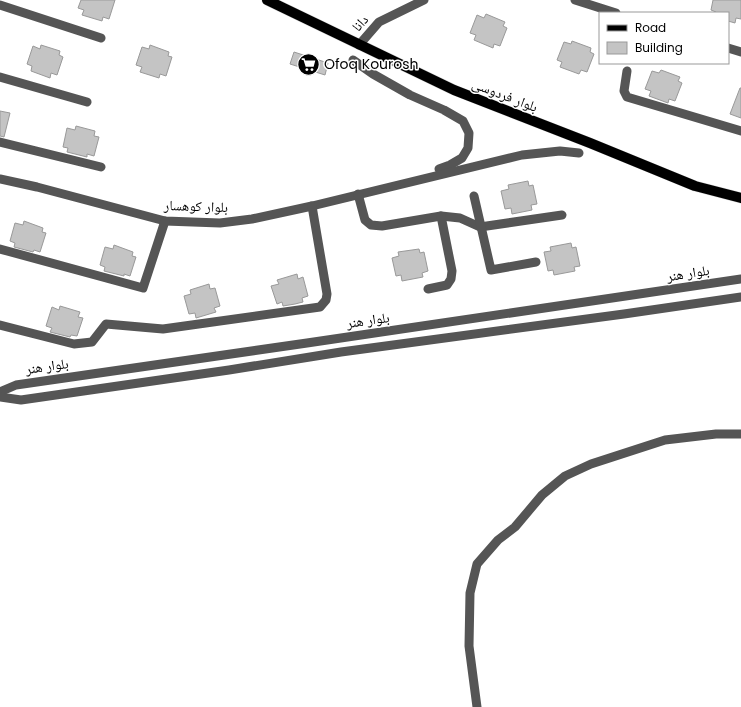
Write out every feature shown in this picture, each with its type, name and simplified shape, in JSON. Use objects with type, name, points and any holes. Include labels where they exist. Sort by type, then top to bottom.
[{"type":"main road","name":"بلوار فردوسی","points":[[267,0],[454,90],[695,186],[741,198]]},
{"type":"street","name":"دانا","points":[[359,45],[379,22],[424,0]]},
{"type":"street","points":[[574,0],[613,12]]},
{"type":"street","points":[[0,5],[101,38]]},
{"type":"street","points":[[729,48],[741,52]]},
{"type":"street","points":[[353,60],[410,95],[444,110],[463,121],[468,133],[468,148],[462,158],[450,165],[393,186]]},
{"type":"street","points":[[627,71],[624,91],[627,97],[741,131]]},
{"type":"street","points":[[0,77],[87,102]]},
{"type":"street","points":[[0,142],[101,167]]},
{"type":"street","points":[[393,186],[522,155],[560,151],[579,153]]},
{"type":"street","name":"بلوار کوهسار","points":[[0,179],[37,187],[165,221],[220,223],[252,219],[393,186]]},
{"type":"street","points":[[358,194],[365,220],[371,225],[382,226],[441,216],[460,218],[480,227],[562,215]]},
{"type":"street","points":[[474,196],[491,270],[536,262]]},
{"type":"street","points":[[0,325],[74,344],[92,342],[106,324],[164,329],[320,307],[326,300],[327,294],[312,206]]},
{"type":"street","points":[[428,289],[447,285],[451,279],[452,271],[441,216]]},
{"type":"street","points":[[0,249],[142,288],[165,221]]},
{"type":"street","name":"بلوار هنر","points":[[0,392],[16,385],[741,279]]},
{"type":"street","name":"بلوار هنر","points":[[0,397],[21,400],[230,370],[341,352],[741,297]]},
{"type":"street","points":[[477,707],[469,646],[470,593],[477,564],[498,540],[515,527],[542,495],[565,476],[591,464],[664,440],[716,434],[741,434]]},
{"type":"building","points":[[81,0],[115,0],[109,19],[103,17],[102,21],[82,15],[84,10],[78,8]]},
{"type":"building","points":[[713,0],[741,0],[741,19],[736,18],[735,23],[729,21],[729,12],[716,12],[711,10]]},
{"type":"building","points":[[486,14],[505,22],[503,26],[507,28],[500,46],[494,44],[493,48],[474,40],[476,35],[470,33],[477,15],[484,18]]},
{"type":"building","points":[[572,41],[591,48],[590,52],[594,54],[587,72],[581,70],[579,74],[560,67],[562,62],[557,60],[564,42],[571,44]]},
{"type":"building","points":[[41,45],[60,51],[59,55],[63,57],[57,75],[51,73],[50,78],[31,71],[32,66],[27,64],[33,46],[40,49]]},
{"type":"building","points":[[150,45],[169,52],[168,56],[172,57],[166,76],[160,74],[159,78],[140,72],[142,67],[136,65],[142,47],[149,49]]},
{"type":"building","name":"Ofoq Kourosh","points":[[294,52],[328,63],[325,75],[290,64]]},
{"type":"building","points":[[661,70],[680,77],[678,81],[682,83],[675,101],[669,99],[668,103],[649,96],[651,91],[645,89],[652,71],[659,73]]},
{"type":"building","points":[[741,88],[741,118],[730,114]]},
{"type":"building","points":[[0,111],[10,113],[4,137],[0,136]]},
{"type":"building","points":[[76,126],[95,131],[94,136],[99,137],[94,156],[87,154],[87,157],[67,152],[68,148],[63,147],[67,128],[75,130]]},
{"type":"building","points":[[528,181],[529,186],[533,185],[537,204],[531,205],[532,210],[512,214],[511,208],[505,209],[501,191],[509,189],[508,185]]},
{"type":"building","points":[[24,221],[43,228],[42,232],[46,233],[40,252],[34,250],[33,252],[14,247],[15,243],[10,241],[15,223],[23,225]]},
{"type":"building","points":[[571,243],[572,248],[576,247],[580,266],[574,267],[575,271],[554,275],[553,270],[548,271],[544,252],[551,251],[550,247]]},
{"type":"building","points":[[114,245],[133,252],[132,256],[136,257],[130,276],[104,271],[105,267],[100,265],[105,247],[113,249]]},
{"type":"building","points":[[419,249],[420,253],[424,252],[428,271],[422,273],[423,277],[402,281],[401,275],[396,276],[392,258],[399,256],[398,252]]},
{"type":"building","points":[[297,274],[298,279],[303,277],[308,296],[302,298],[303,302],[283,306],[282,302],[277,304],[271,286],[279,284],[277,280]]},
{"type":"building","points":[[209,284],[210,289],[215,288],[220,306],[214,308],[216,312],[196,318],[195,313],[189,314],[184,296],[191,294],[190,290]]},
{"type":"building","points":[[60,306],[80,312],[78,317],[83,318],[77,336],[71,335],[70,337],[50,332],[52,328],[46,326],[52,307],[59,310]]},
{"type":"place","name":"Ofoq Kourosh","points":[[309,64]]}]
